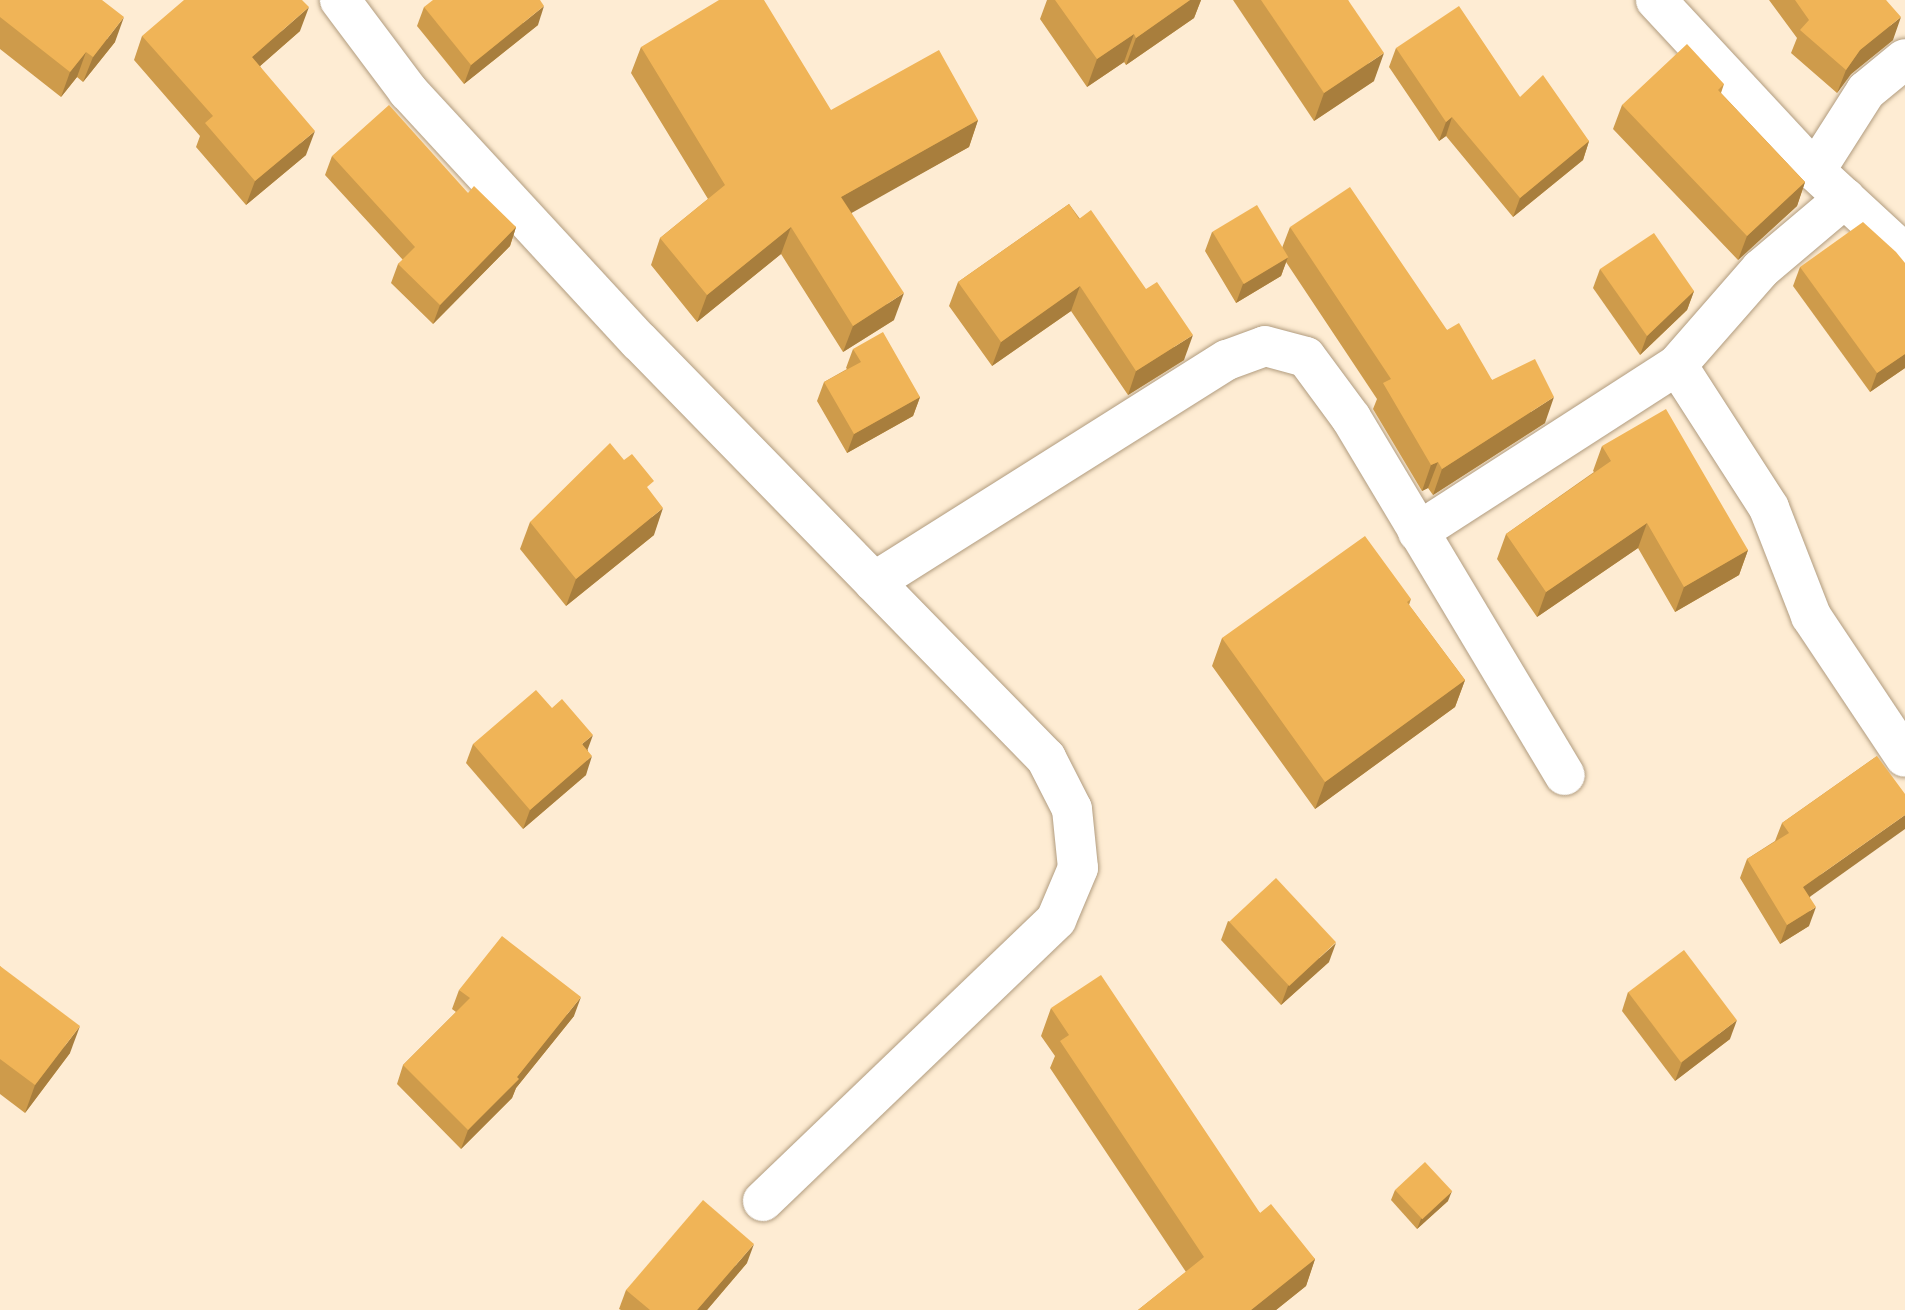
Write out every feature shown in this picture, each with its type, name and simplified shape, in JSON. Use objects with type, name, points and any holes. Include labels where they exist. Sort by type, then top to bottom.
[{"type":"street","points":[[340,0],[419,103],[639,341],[1046,758],[1072,809],[1078,868],[1056,920],[763,1201]]},
{"type":"street","points":[[1656,0],[1815,171],[1905,254]]},
{"type":"street","points":[[1815,171],[1866,91],[1905,59]]},
{"type":"street","points":[[1418,532],[1677,365],[1761,269],[1845,198]]},
{"type":"street","points":[[874,582],[1227,360],[1265,346],[1306,357],[1351,418],[1565,775]]},
{"type":"street","points":[[1677,365],[1769,508],[1811,616],[1905,757]]},
{"type":"building","points":[[0,0],[102,0],[124,17],[93,57],[86,52],[70,72],[0,17]]},
{"type":"building","points":[[184,0],[302,0],[309,7],[252,57],[315,131],[255,181],[205,123],[213,116],[142,36]]},
{"type":"building","points":[[433,0],[540,0],[544,6],[471,65],[424,7]]},
{"type":"building","points":[[719,0],[764,0],[831,110],[939,50],[978,120],[841,197],[904,293],[853,326],[791,227],[707,295],[660,238],[725,185],[641,47]]},
{"type":"building","points":[[1055,0],[1190,0],[1136,38],[1134,34],[1097,59]]},
{"type":"building","points":[[1261,0],[1348,0],[1384,53],[1324,93]]},
{"type":"building","points":[[1795,0],[1886,0],[1901,17],[1860,50],[1846,70],[1800,30],[1809,20]]},
{"type":"building","points":[[1459,6],[1520,97],[1543,75],[1589,141],[1520,198],[1452,117],[1446,122],[1396,48]]},
{"type":"building","points":[[1687,44],[1724,84],[1718,90],[1805,182],[1747,236],[1622,105]]},
{"type":"building","points":[[389,105],[468,193],[474,186],[516,227],[440,305],[398,264],[415,247],[332,156]]},
{"type":"building","points":[[1350,187],[1447,330],[1459,323],[1492,380],[1535,359],[1554,397],[1442,469],[1438,462],[1431,465],[1383,383],[1391,379],[1290,227]]},
{"type":"building","points":[[1069,204],[1079,219],[1091,210],[1146,289],[1157,282],[1193,335],[1136,371],[1080,286],[1001,342],[958,282]]},
{"type":"building","points":[[1257,205],[1288,257],[1244,284],[1212,232]]},
{"type":"building","points":[[1863,222],[1905,263],[1905,354],[1877,373],[1800,267]]},
{"type":"building","points":[[1654,233],[1694,291],[1647,336],[1600,269]]},
{"type":"building","points":[[883,332],[920,397],[854,434],[824,382],[861,362],[853,349]]},
{"type":"building","points":[[1666,409],[1748,550],[1684,587],[1647,523],[1546,592],[1506,534],[1611,461],[1602,446]]},
{"type":"building","points":[[610,443],[624,460],[632,454],[654,481],[647,487],[663,508],[576,579],[530,522]]},
{"type":"building","points":[[1365,536],[1411,599],[1407,602],[1465,680],[1325,782],[1222,638]]},
{"type":"building","points":[[536,690],[552,708],[562,699],[593,735],[582,744],[592,756],[530,810],[473,744]]},
{"type":"building","points":[[1877,756],[1905,794],[1905,815],[1803,887],[1816,907],[1787,925],[1747,859],[1789,833],[1782,823]]},
{"type":"building","points":[[1276,878],[1336,942],[1289,986],[1229,922]]},
{"type":"building","points":[[502,936],[581,997],[517,1077],[519,1079],[468,1130],[403,1065],[470,998],[459,990]]},
{"type":"building","points":[[1684,950],[1737,1020],[1681,1062],[1628,992]]},
{"type":"building","points":[[0,966],[80,1026],[35,1085],[0,1059]]},
{"type":"building","points":[[1101,975],[1260,1213],[1271,1204],[1315,1259],[1251,1310],[1138,1310],[1204,1257],[1060,1041],[1069,1035],[1051,1008]]},
{"type":"building","points":[[1425,1162],[1452,1191],[1422,1219],[1395,1190]]},
{"type":"building","points":[[703,1200],[754,1244],[697,1310],[650,1310],[626,1290]]}]
